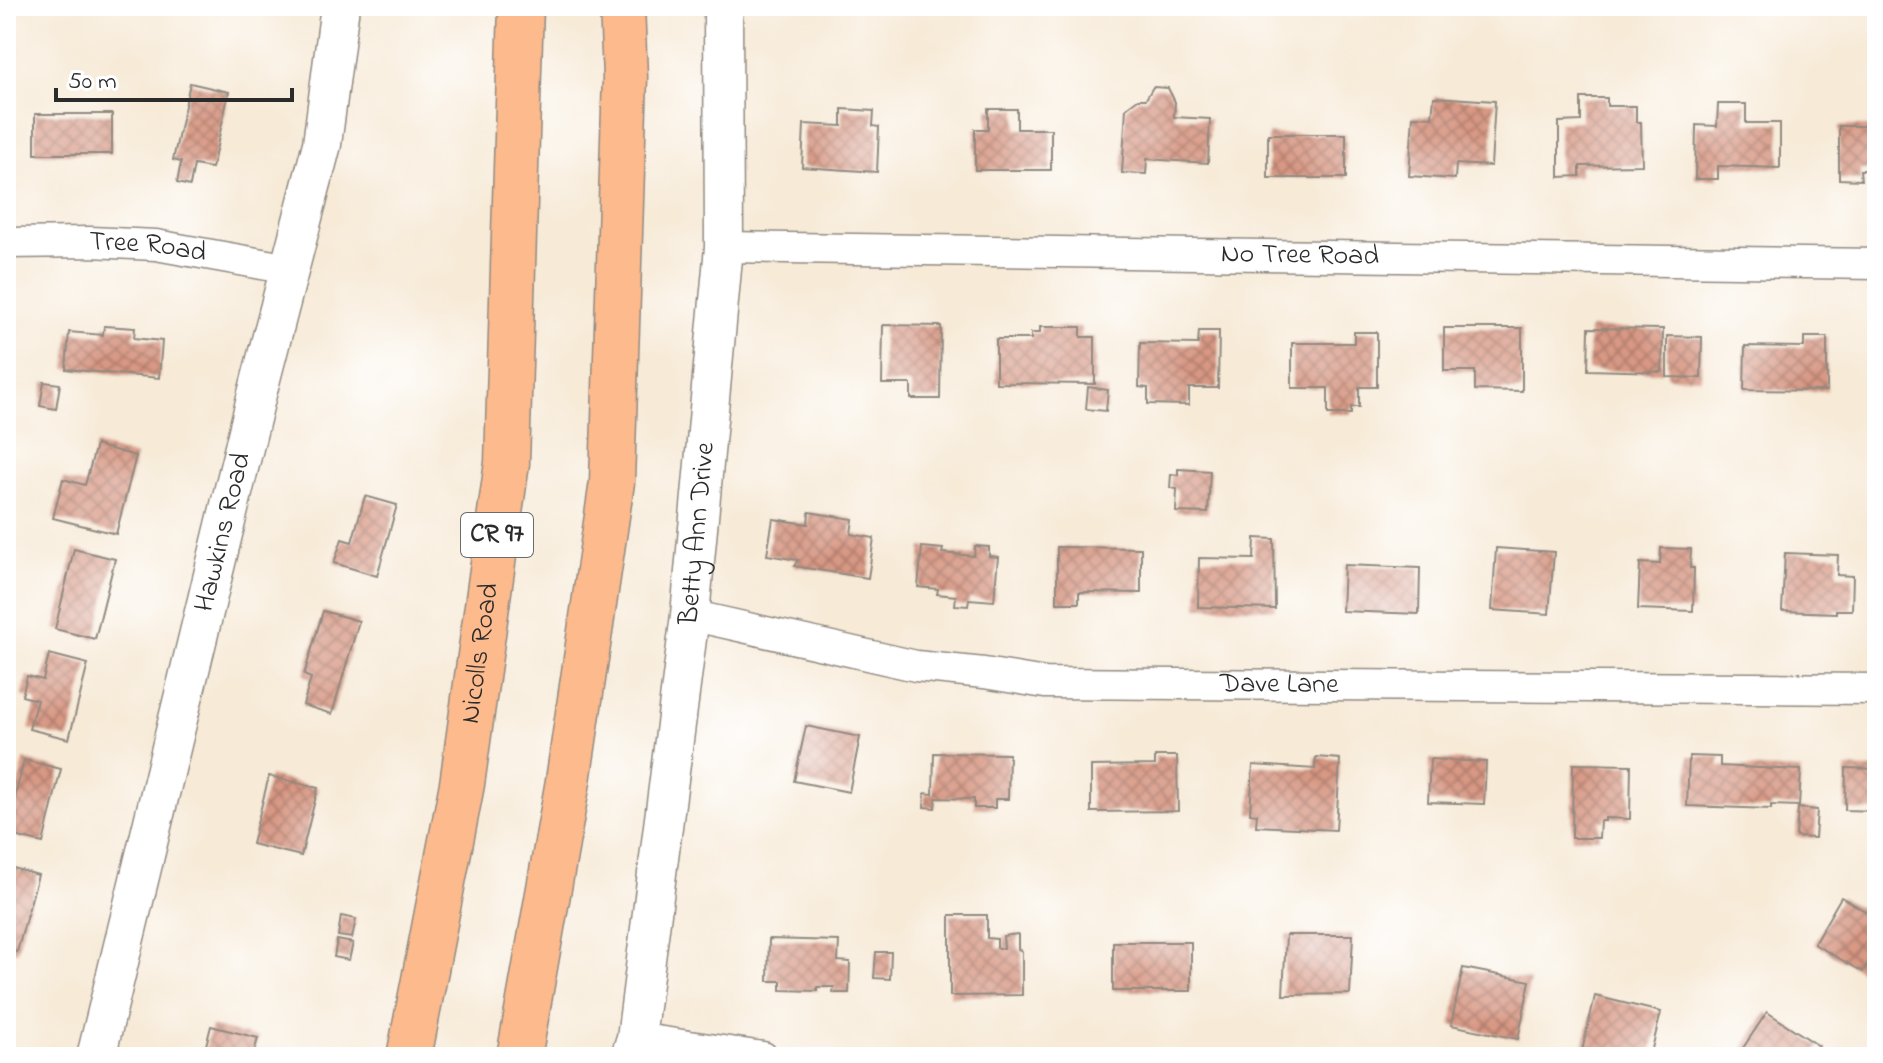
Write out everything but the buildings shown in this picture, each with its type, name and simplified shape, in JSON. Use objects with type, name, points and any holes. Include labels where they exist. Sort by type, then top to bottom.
[{"type":"highway","name":"Nicolls Road","points":[[409,1057],[462,784],[507,463],[521,6]]},
{"type":"highway","points":[[519,1057],[568,781],[612,482],[625,77],[622,6]]},
{"type":"street","name":"Hawkins Road","points":[[96,1057],[256,398],[322,144],[340,6]]},
{"type":"street","name":"Betty Ann Drive","points":[[633,1047],[690,615],[724,247],[723,6]]},
{"type":"street","name":"Tree Road","points":[[6,243],[156,245],[290,269]]},
{"type":"street","name":"No Tree Road","points":[[724,247],[1877,264]]},
{"type":"street","name":"Dave Lane","points":[[690,615],[916,666],[1045,683],[1877,689]]},
{"type":"street","points":[[633,1047],[763,1057]]}]
